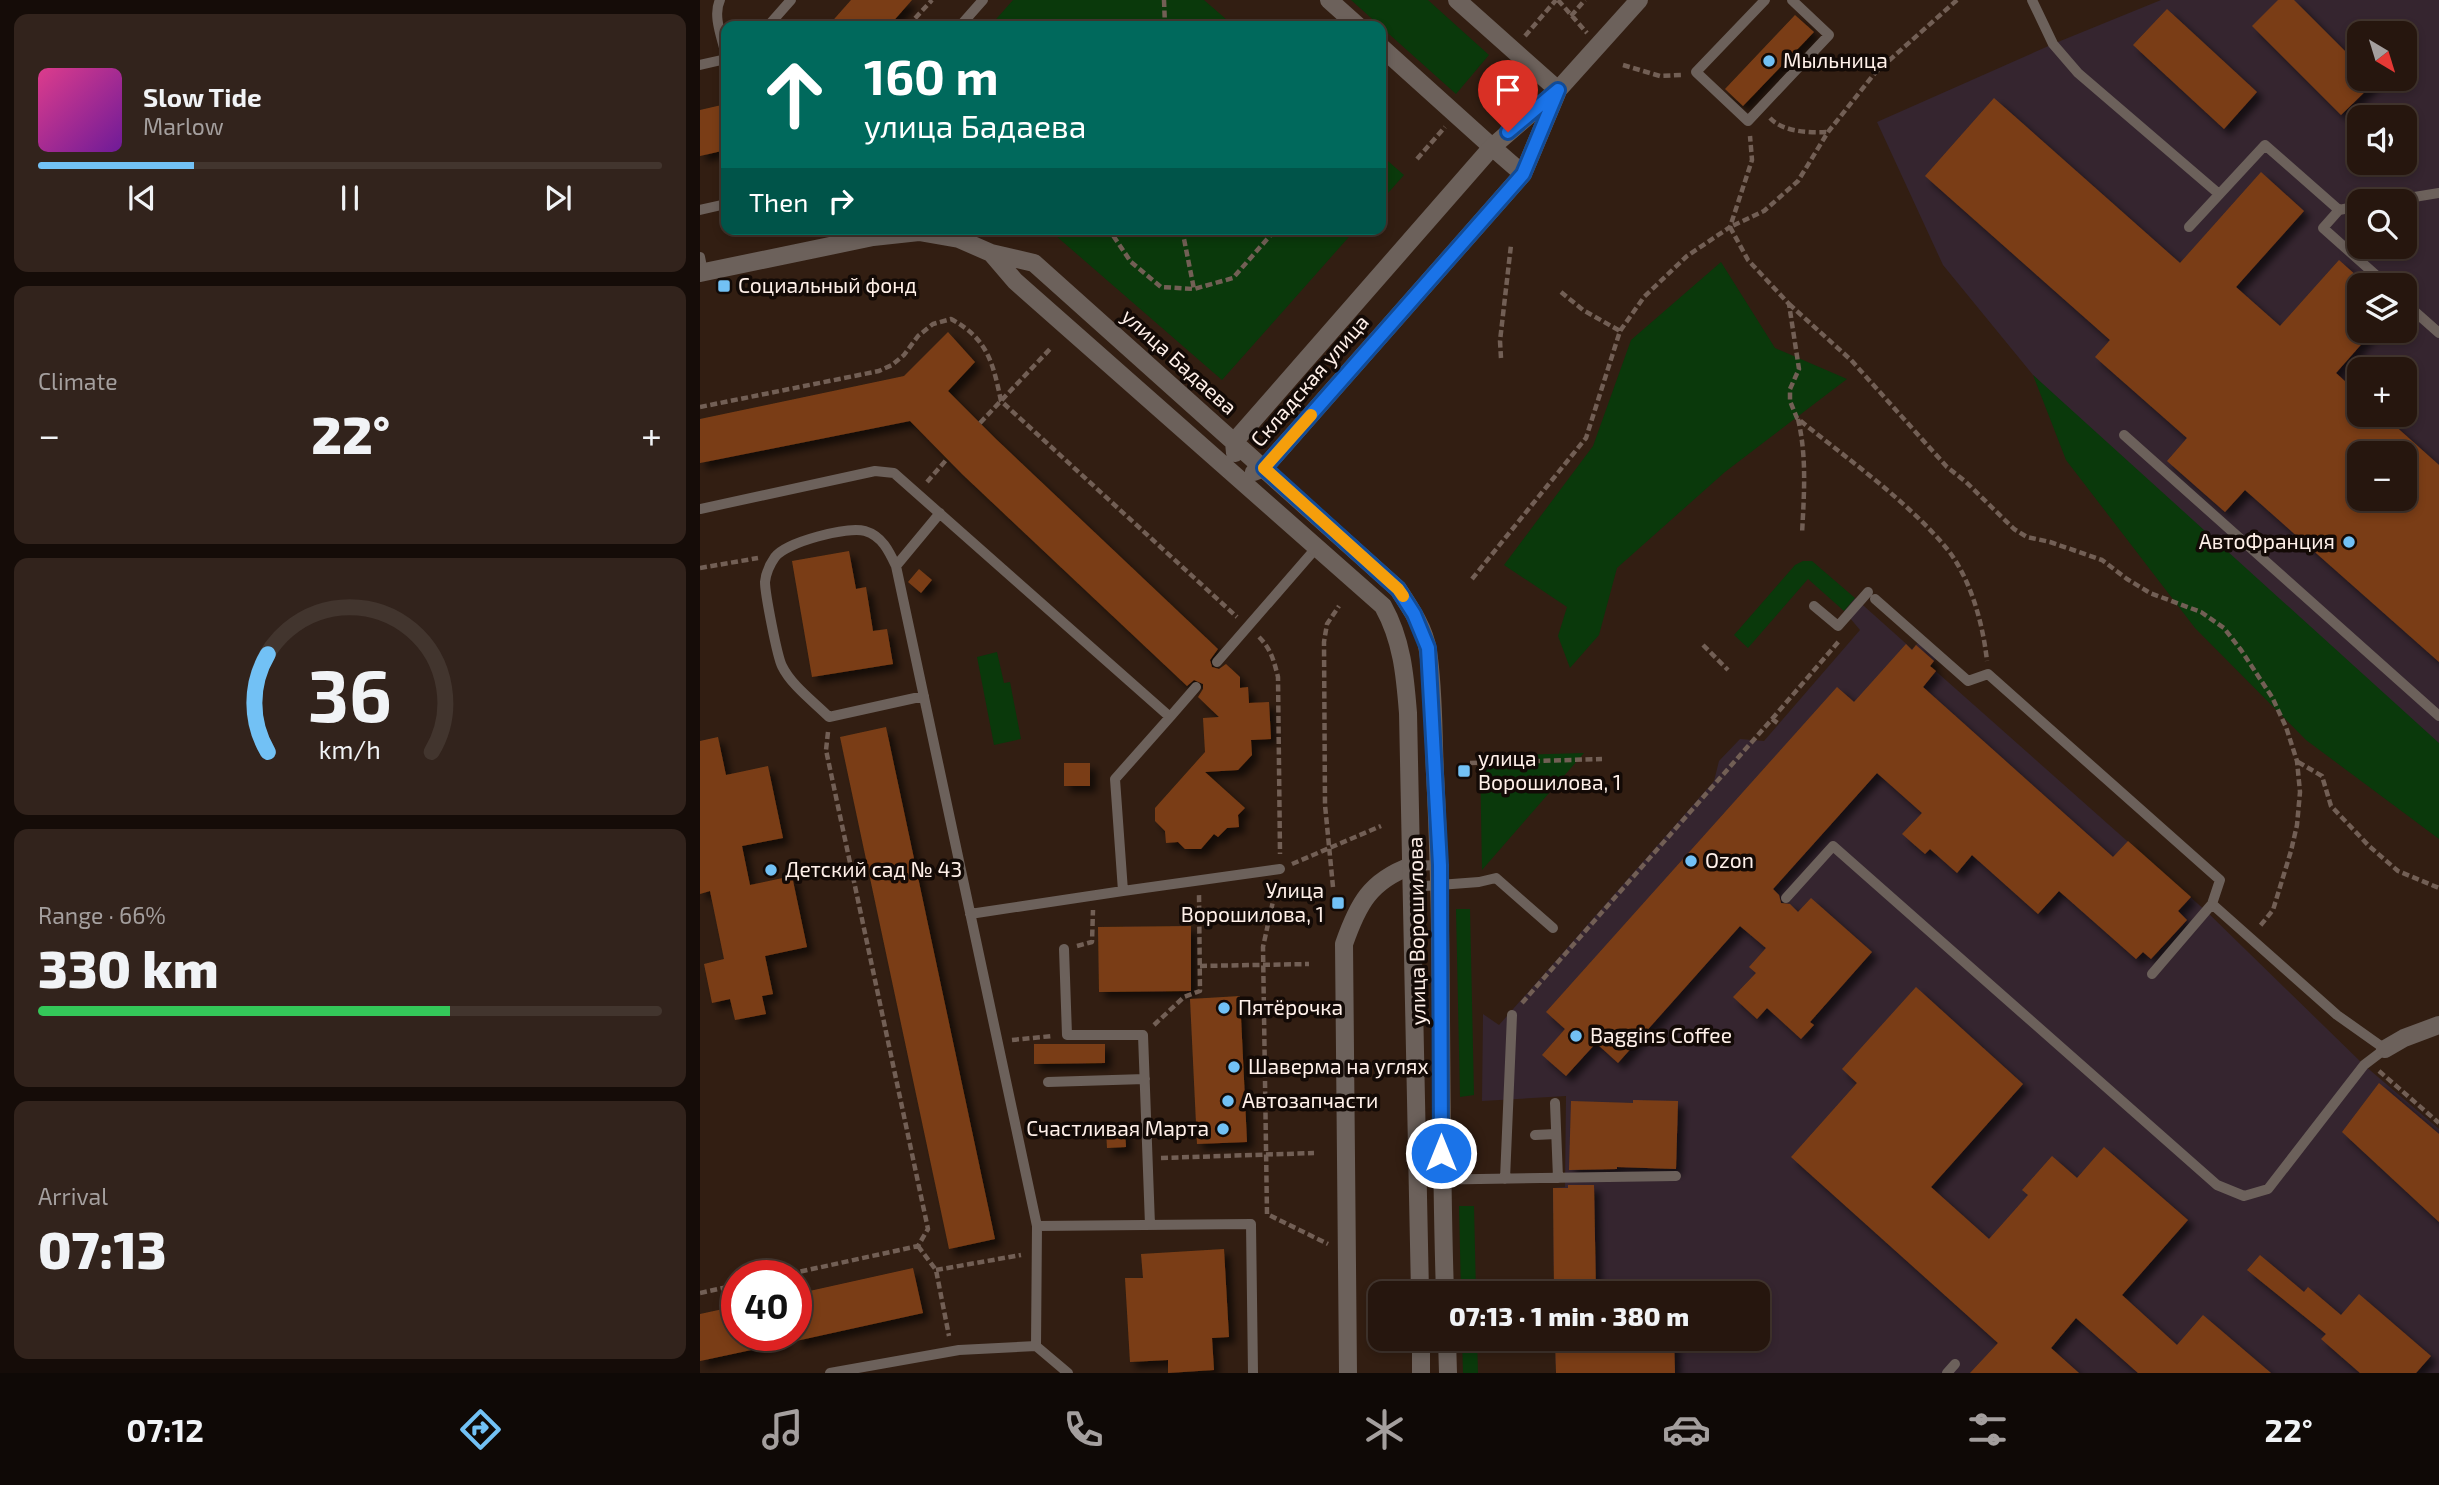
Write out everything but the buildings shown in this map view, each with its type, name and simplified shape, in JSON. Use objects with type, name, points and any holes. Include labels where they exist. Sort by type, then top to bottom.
[{"type":"street","points":[[1329,0],[1352,21]]},
{"type":"street","points":[[1457,0],[1558,90]]},
{"type":"street","name":"Складская улица","points":[[1558,90],[1523,174],[1264,468],[1238,478],[1234,442],[1492,146],[1558,90],[1639,0]]},
{"type":"street","points":[[1386,51],[1523,174]]},
{"type":"street","name":"улица Бадаева","points":[[701,267],[891,235]]},
{"type":"street","name":"улица Бадаева","points":[[936,235],[959,239],[991,253],[1034,263],[1398,589],[1414,614]]},
{"type":"street","name":"улица Бадаева","points":[[991,253],[1015,281],[1383,606],[1392,623]]},
{"type":"street","name":"улица Ворошилова","points":[[1414,614],[1428,648],[1440,865],[1441,1180],[1445,1281]]},
{"type":"street","name":"улица Ворошилова","points":[[1392,623],[1402,655],[1408,713],[1420,1281]]},
{"type":"street","points":[[1348,1373],[1344,944],[1356,912],[1373,888],[1393,872],[1411,866]]},
{"type":"street","points":[[2385,1049],[2404,1038],[2439,1025]]},
{"type":"street","points":[[1421,1351],[1421,1373]]},
{"type":"street","points":[[1447,1351],[1448,1373]]},
{"type":"lane","points":[[720,0],[717,16],[721,35]]},
{"type":"lane","points":[[773,21],[792,0]]},
{"type":"lane","points":[[964,21],[983,0]]},
{"type":"lane","points":[[1765,0],[1696,72],[1748,121],[1829,35],[1792,0]]},
{"type":"lane","points":[[2032,0],[2053,44],[2078,73],[2219,194]]},
{"type":"lane","points":[[700,65],[721,59]]},
{"type":"lane","points":[[2189,227],[2265,145],[2339,209]]},
{"type":"lane","points":[[2417,197],[2439,193]]},
{"type":"lane","points":[[700,210],[721,205]]},
{"type":"lane","points":[[2347,208],[2339,209],[2323,228],[2373,273]]},
{"type":"lane","points":[[2417,314],[2439,333]]},
{"type":"lane","points":[[2124,435],[2439,716]]},
{"type":"lane","points":[[700,509],[876,471],[894,473],[1170,717]]},
{"type":"lane","points":[[896,566],[940,513]]},
{"type":"lane","points":[[925,696],[829,717],[790,677],[782,667],[778,655],[765,582],[776,554],[791,544],[852,530],[866,531],[879,538],[896,566],[925,696],[1037,1226],[1036,1346]]},
{"type":"lane","points":[[1217,662],[1317,547]]},
{"type":"lane","points":[[1814,606],[1838,626],[1872,596],[1968,681],[1988,674],[2220,880],[2212,904],[2152,974]]},
{"type":"lane","points":[[1123,891],[1115,779],[1196,687]]},
{"type":"lane","points":[[1786,898],[1833,846],[2217,1185],[2244,1196],[2268,1189],[2364,1065],[2385,1049],[2337,1015],[2212,904]]},
{"type":"lane","points":[[1411,866],[1440,865]]},
{"type":"lane","points":[[970,914],[1280,869]]},
{"type":"lane","points":[[1412,887],[1496,878],[1553,928]]},
{"type":"lane","points":[[1064,949],[1067,1035],[1143,1035],[1150,1225]]},
{"type":"lane","points":[[1505,1179],[1512,1015]]},
{"type":"lane","points":[[1048,1082],[1145,1079]]},
{"type":"lane","points":[[1555,1103],[1558,1178]]},
{"type":"lane","points":[[1535,1135],[1556,1134]]},
{"type":"lane","points":[[1418,1180],[1676,1176]]},
{"type":"lane","points":[[1037,1226],[1251,1224],[1253,1373]]},
{"type":"lane","points":[[830,1373],[951,1352],[1036,1346],[1068,1373]]},
{"type":"lane","points":[[1947,1373],[1955,1364]]},
{"type":"path","points":[[913,21],[932,0]]},
{"type":"path","points":[[1164,0],[1165,21]]},
{"type":"path","points":[[1520,41],[1557,0],[1587,34]]},
{"type":"path","points":[[1571,16],[1586,0]]},
{"type":"path","points":[[1472,579],[1586,438],[1620,331],[1644,297],[1687,256],[1730,227],[1764,211],[1798,181],[1828,132],[1875,73],[1957,0]]},
{"type":"path","points":[[1623,65],[1660,76],[1696,72]]},
{"type":"path","points":[[1761,108],[1777,126],[1811,133],[1828,132]]},
{"type":"path","points":[[1417,159],[1450,121]]},
{"type":"path","points":[[1748,121],[1752,160],[1730,227],[1748,260],[1789,304],[1852,360],[1947,467],[2014,529],[2026,537],[2050,542],[2102,560],[2150,593],[2201,612],[2224,628],[2272,697],[2287,727],[2297,761],[2300,792],[2297,825],[2273,911],[2250,937]]},
{"type":"path","points":[[1113,235],[1131,262],[1161,287],[1194,289],[1233,278],[1271,235]]},
{"type":"path","points":[[1183,235],[1194,289]]},
{"type":"path","points":[[1501,358],[1500,341],[1511,245]]},
{"type":"path","points":[[1562,292],[1583,310],[1620,331]]},
{"type":"path","points":[[1789,304],[1799,369],[1790,389],[1790,401],[1803,442],[1802,534]]},
{"type":"path","points":[[700,407],[879,371],[904,355],[918,335],[933,324],[951,319],[967,328],[986,348],[1001,401],[1267,645],[1278,677],[1280,869],[1263,947],[1262,965],[1267,1214],[1332,1246]]},
{"type":"path","points":[[980,423],[1050,349]]},
{"type":"path","points":[[1797,418],[1905,507],[1948,551],[1968,585],[1984,638],[1988,674]]},
{"type":"path","points":[[917,493],[947,459]]},
{"type":"path","points":[[700,568],[776,554]]},
{"type":"path","points":[[1333,887],[1325,805],[1324,642],[1327,624],[1339,607]]},
{"type":"path","points":[[1512,1015],[1842,638]]},
{"type":"path","points":[[1703,645],[1728,670]]},
{"type":"path","points":[[829,717],[826,750],[928,1228],[919,1246]]},
{"type":"path","points":[[1772,719],[1779,724]]},
{"type":"path","points":[[1470,763],[1602,759]]},
{"type":"path","points":[[2297,761],[2322,776],[2331,806],[2369,846],[2399,871],[2439,888]]},
{"type":"path","points":[[1280,869],[1381,826]]},
{"type":"path","points":[[1143,1035],[1184,997],[1200,991],[1199,879]]},
{"type":"path","points":[[1064,949],[1092,942],[1093,895]]},
{"type":"path","points":[[1200,966],[1309,964]]},
{"type":"path","points":[[1263,1007],[1310,1005]]},
{"type":"path","points":[[998,1041],[1067,1035]]},
{"type":"path","points":[[2369,1063],[2439,1123]]},
{"type":"path","points":[[1264,1065],[1311,1064]]},
{"type":"path","points":[[1265,1105],[1313,1103]]},
{"type":"path","points":[[1147,1159],[1314,1153]]},
{"type":"path","points":[[919,1246],[936,1270],[951,1352]]},
{"type":"path","points":[[812,1269],[919,1246]]},
{"type":"path","points":[[936,1270],[1036,1252]]},
{"type":"path","points":[[700,1293],[721,1288]]},
{"type":"shaded area","points":[[2161,0],[2439,0],[2439,755],[2033,375],[1943,265],[1877,122],[2053,44]]},
{"type":"shaded area","points":[[1855,598],[1912,649],[1920,641],[1938,656],[1930,666],[2206,911],[2364,1065],[2439,1129],[2439,1373],[1556,1373],[1555,1351],[1770,1351],[1770,1281],[1554,1281],[1553,1188],[1565,1187],[1566,1096],[1482,1101],[1483,1014],[1499,1025],[1714,781],[1719,761],[1740,739],[1764,741],[1860,630],[1844,611]]},
{"type":"green space","points":[[1013,0],[1204,0],[1228,21],[994,21]]},
{"type":"green space","points":[[1351,0],[1428,0],[1489,55],[1456,94],[1386,31],[1386,21],[1374,21]]},
{"type":"green space","points":[[1386,159],[1404,175],[1386,195]]},
{"type":"green space","points":[[1055,235],[1351,235],[1222,380]]},
{"type":"green space","points":[[1721,262],[1775,348],[1847,379],[1725,472],[1617,568],[1599,635],[1570,668],[1558,636],[1567,607],[1504,565],[1593,446],[1631,340]]},
{"type":"green space","points":[[2033,375],[2439,743],[2439,839],[2306,740],[2195,628],[2066,460]]},
{"type":"green space","points":[[1812,561],[1855,598],[1844,611],[1808,579],[1748,648],[1734,635],[1795,565]]},
{"type":"green space","points":[[997,652],[1004,683],[1010,682],[1021,739],[994,745],[977,657]]},
{"type":"green space","points":[[1584,753],[1482,870],[1480,756]]},
{"type":"green space","points":[[1456,909],[1470,909],[1474,1095],[1460,1097]]},
{"type":"green space","points":[[1459,1206],[1474,1206],[1476,1281],[1461,1281]]},
{"type":"green space","points":[[1462,1351],[1477,1351],[1478,1373],[1463,1373]]},
{"type":"slow traffic","points":[[1311,415],[1264,468],[1403,596]]},
{"type":"place","name":"Мыльница","points":[[1769,61]]},
{"type":"place","name":"Социальный фонд","points":[[724,286]]},
{"type":"place","name":"АвтоФранция","points":[[2349,542]]},
{"type":"place","name":"улица Ворошилова, 1","points":[[1464,771]]},
{"type":"place","name":"Ozon","points":[[1691,861]]},
{"type":"place","name":"Детский сад № 43","points":[[771,870]]},
{"type":"place","name":"Улица Ворошилова, 1","points":[[1338,903]]},
{"type":"place","name":"Пятёрочка","points":[[1224,1008]]},
{"type":"place","name":"Baggins Coffee","points":[[1576,1036]]},
{"type":"place","name":"Шаверма на углях","points":[[1234,1067]]},
{"type":"place","name":"Автозапчасти","points":[[1228,1101]]},
{"type":"place","name":"Счастливая Марта","points":[[1223,1129]]},
{"type":"route","points":[[1441,1153],[1440,865],[1428,648],[1414,614],[1398,589],[1264,468],[1523,174],[1558,90],[1508,132]]}]
